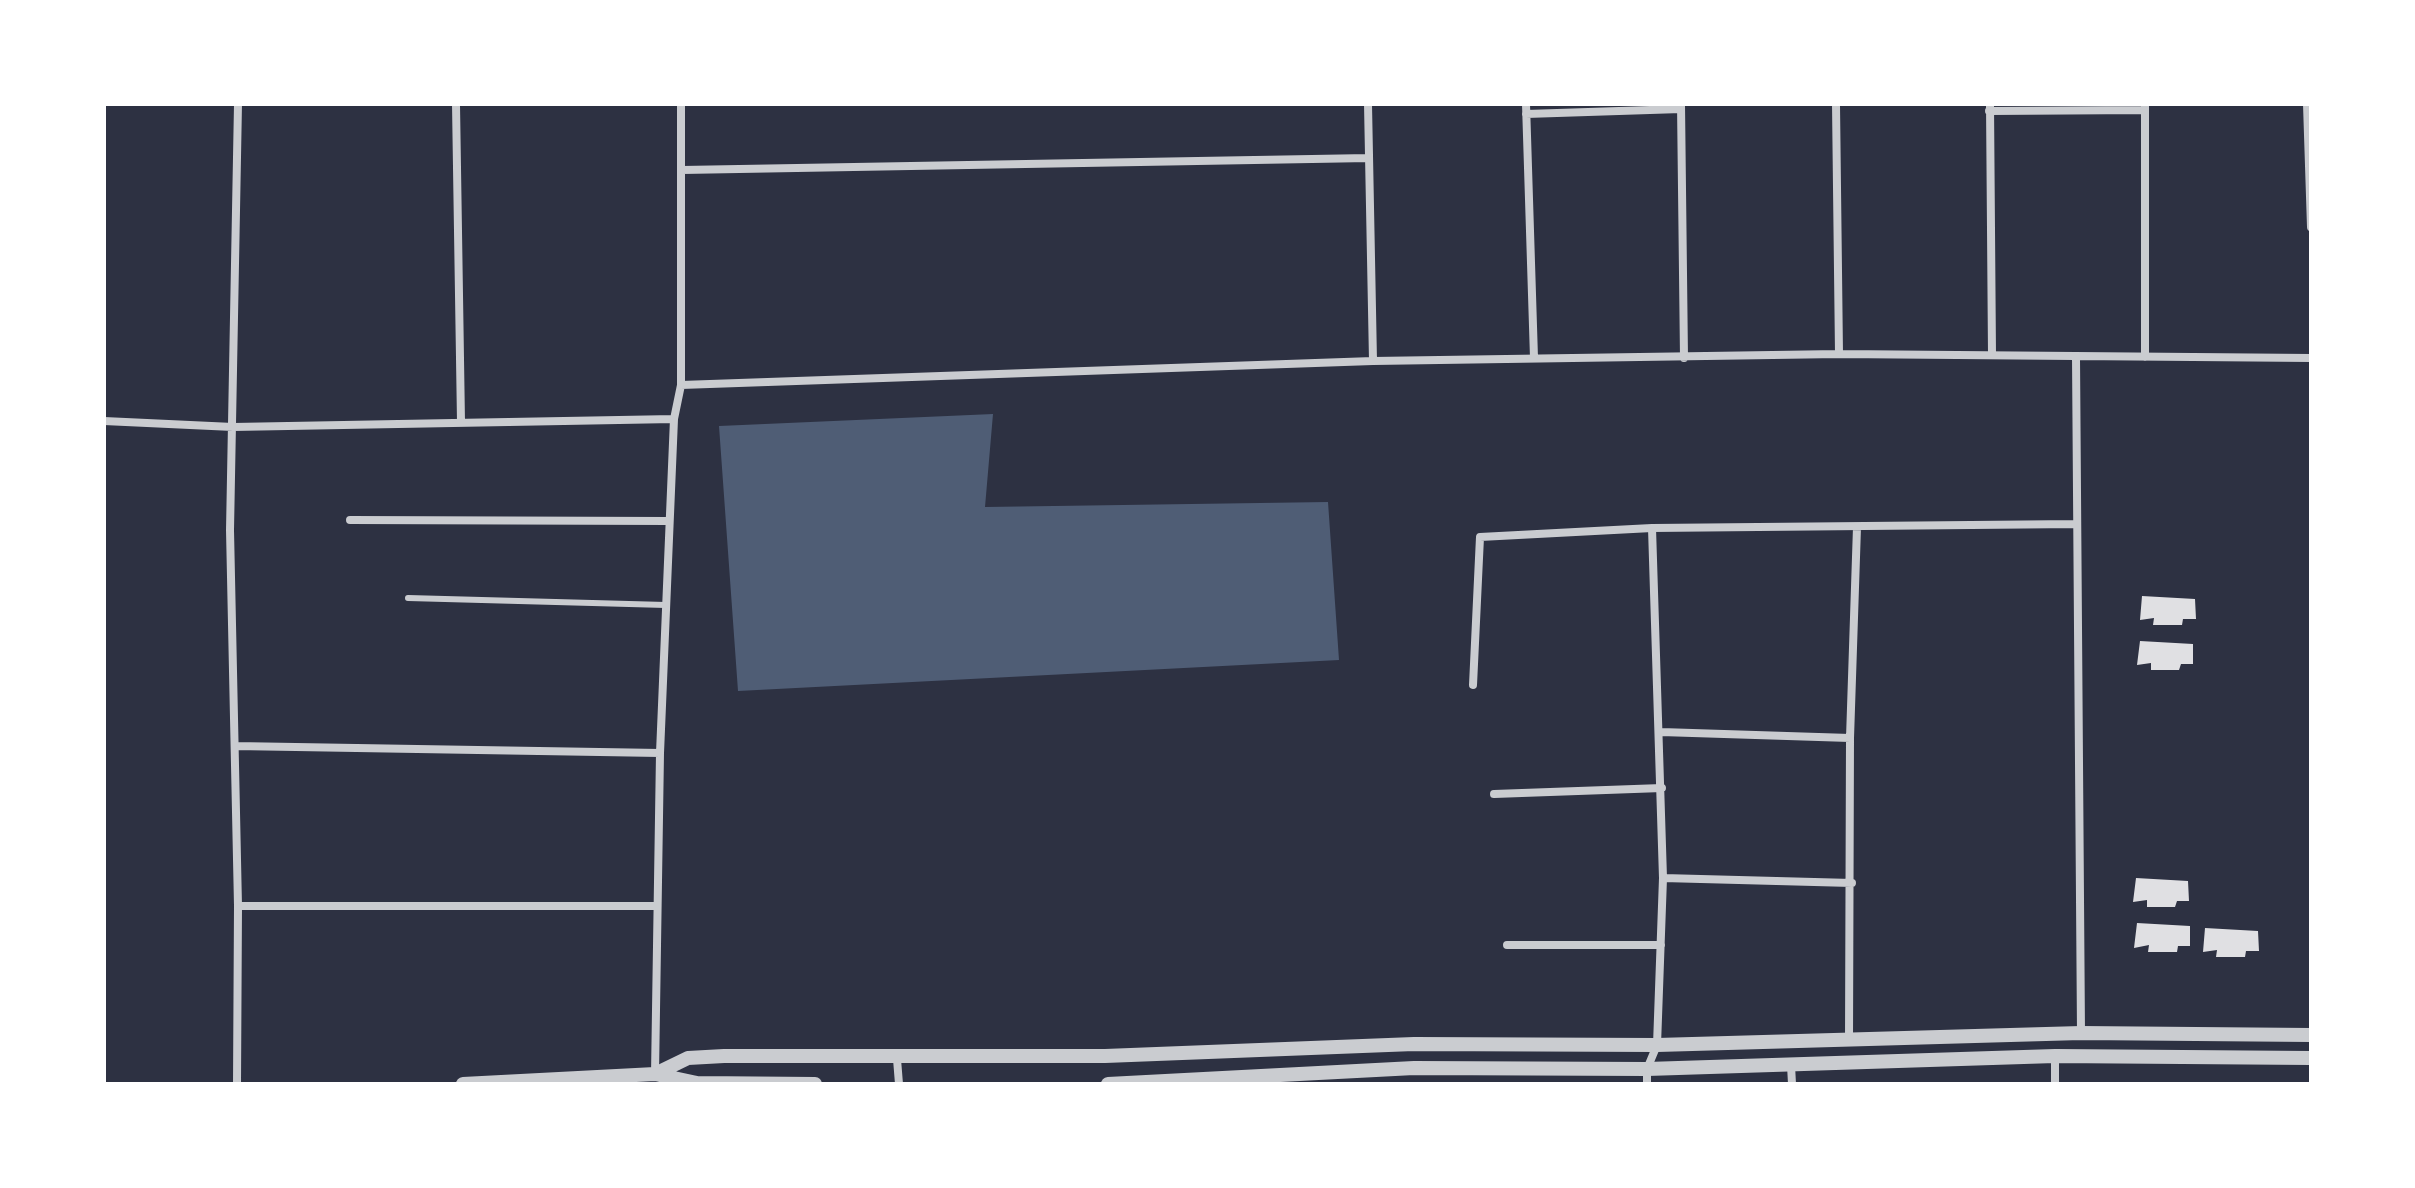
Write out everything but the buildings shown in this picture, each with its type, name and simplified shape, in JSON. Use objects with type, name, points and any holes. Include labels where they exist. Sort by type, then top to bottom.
[{"type":"street","points":[[237,1084],[238,906],[230,600],[238,104]]},
{"type":"street","points":[[456,104],[461,422]]},
{"type":"street","points":[[655,1074],[660,753],[674,419],[681,385],[681,104]]},
{"type":"street","points":[[1368,104],[1373,361]]},
{"type":"street","points":[[1526,104],[1534,358]]},
{"type":"street","points":[[1836,104],[1839,354]]},
{"type":"street","points":[[2307,104],[2311,227]]},
{"type":"street","points":[[1526,114],[1681,107],[1684,358]]},
{"type":"street","points":[[1992,355],[1990,107],[2145,107],[2145,357]]},
{"type":"street","points":[[682,170],[1369,158]]},
{"type":"street","points":[[681,385],[1534,358],[1839,354],[2311,358]]},
{"type":"street","points":[[2076,357],[2081,1033]]},
{"type":"street","points":[[104,421],[233,427],[674,419]]},
{"type":"street","points":[[350,520],[669,521]]},
{"type":"street","points":[[1473,685],[1480,537],[1652,528],[2077,524]]},
{"type":"street","points":[[1849,1041],[1852,883],[1850,738],[1857,527]]},
{"type":"street","points":[[1647,1076],[1657,1045],[1663,878],[1661,732],[1652,528]]},
{"type":"street","points":[[1661,732],[1850,738]]},
{"type":"street","points":[[235,746],[660,753]]},
{"type":"street","points":[[1494,794],[1662,788]]},
{"type":"street","points":[[1663,878],[1852,883]]},
{"type":"street","points":[[238,906],[657,906]]},
{"type":"street","points":[[1507,945],[1661,945]]},
{"type":"street","points":[[655,1074],[688,1058],[724,1056],[897,1059],[1105,1056],[1414,1044],[1657,1045],[2081,1033],[2311,1035]]},
{"type":"street","points":[[2055,1056],[2055,1084]]},
{"type":"street","points":[[1108,1084],[1321,1079],[1428,1068],[1647,1076],[1791,1065],[2055,1056],[2311,1058]]},
{"type":"street","points":[[897,1059],[899,1084]]},
{"type":"street","points":[[1791,1065],[1792,1084]]},
{"type":"street","points":[[463,1084],[655,1074],[697,1083],[815,1084]]},
{"type":"lane","points":[[408,598],[666,605]]},
{"type":"water","points":[[993,414],[985,507],[1328,502],[1339,660],[738,691],[719,426]]}]
